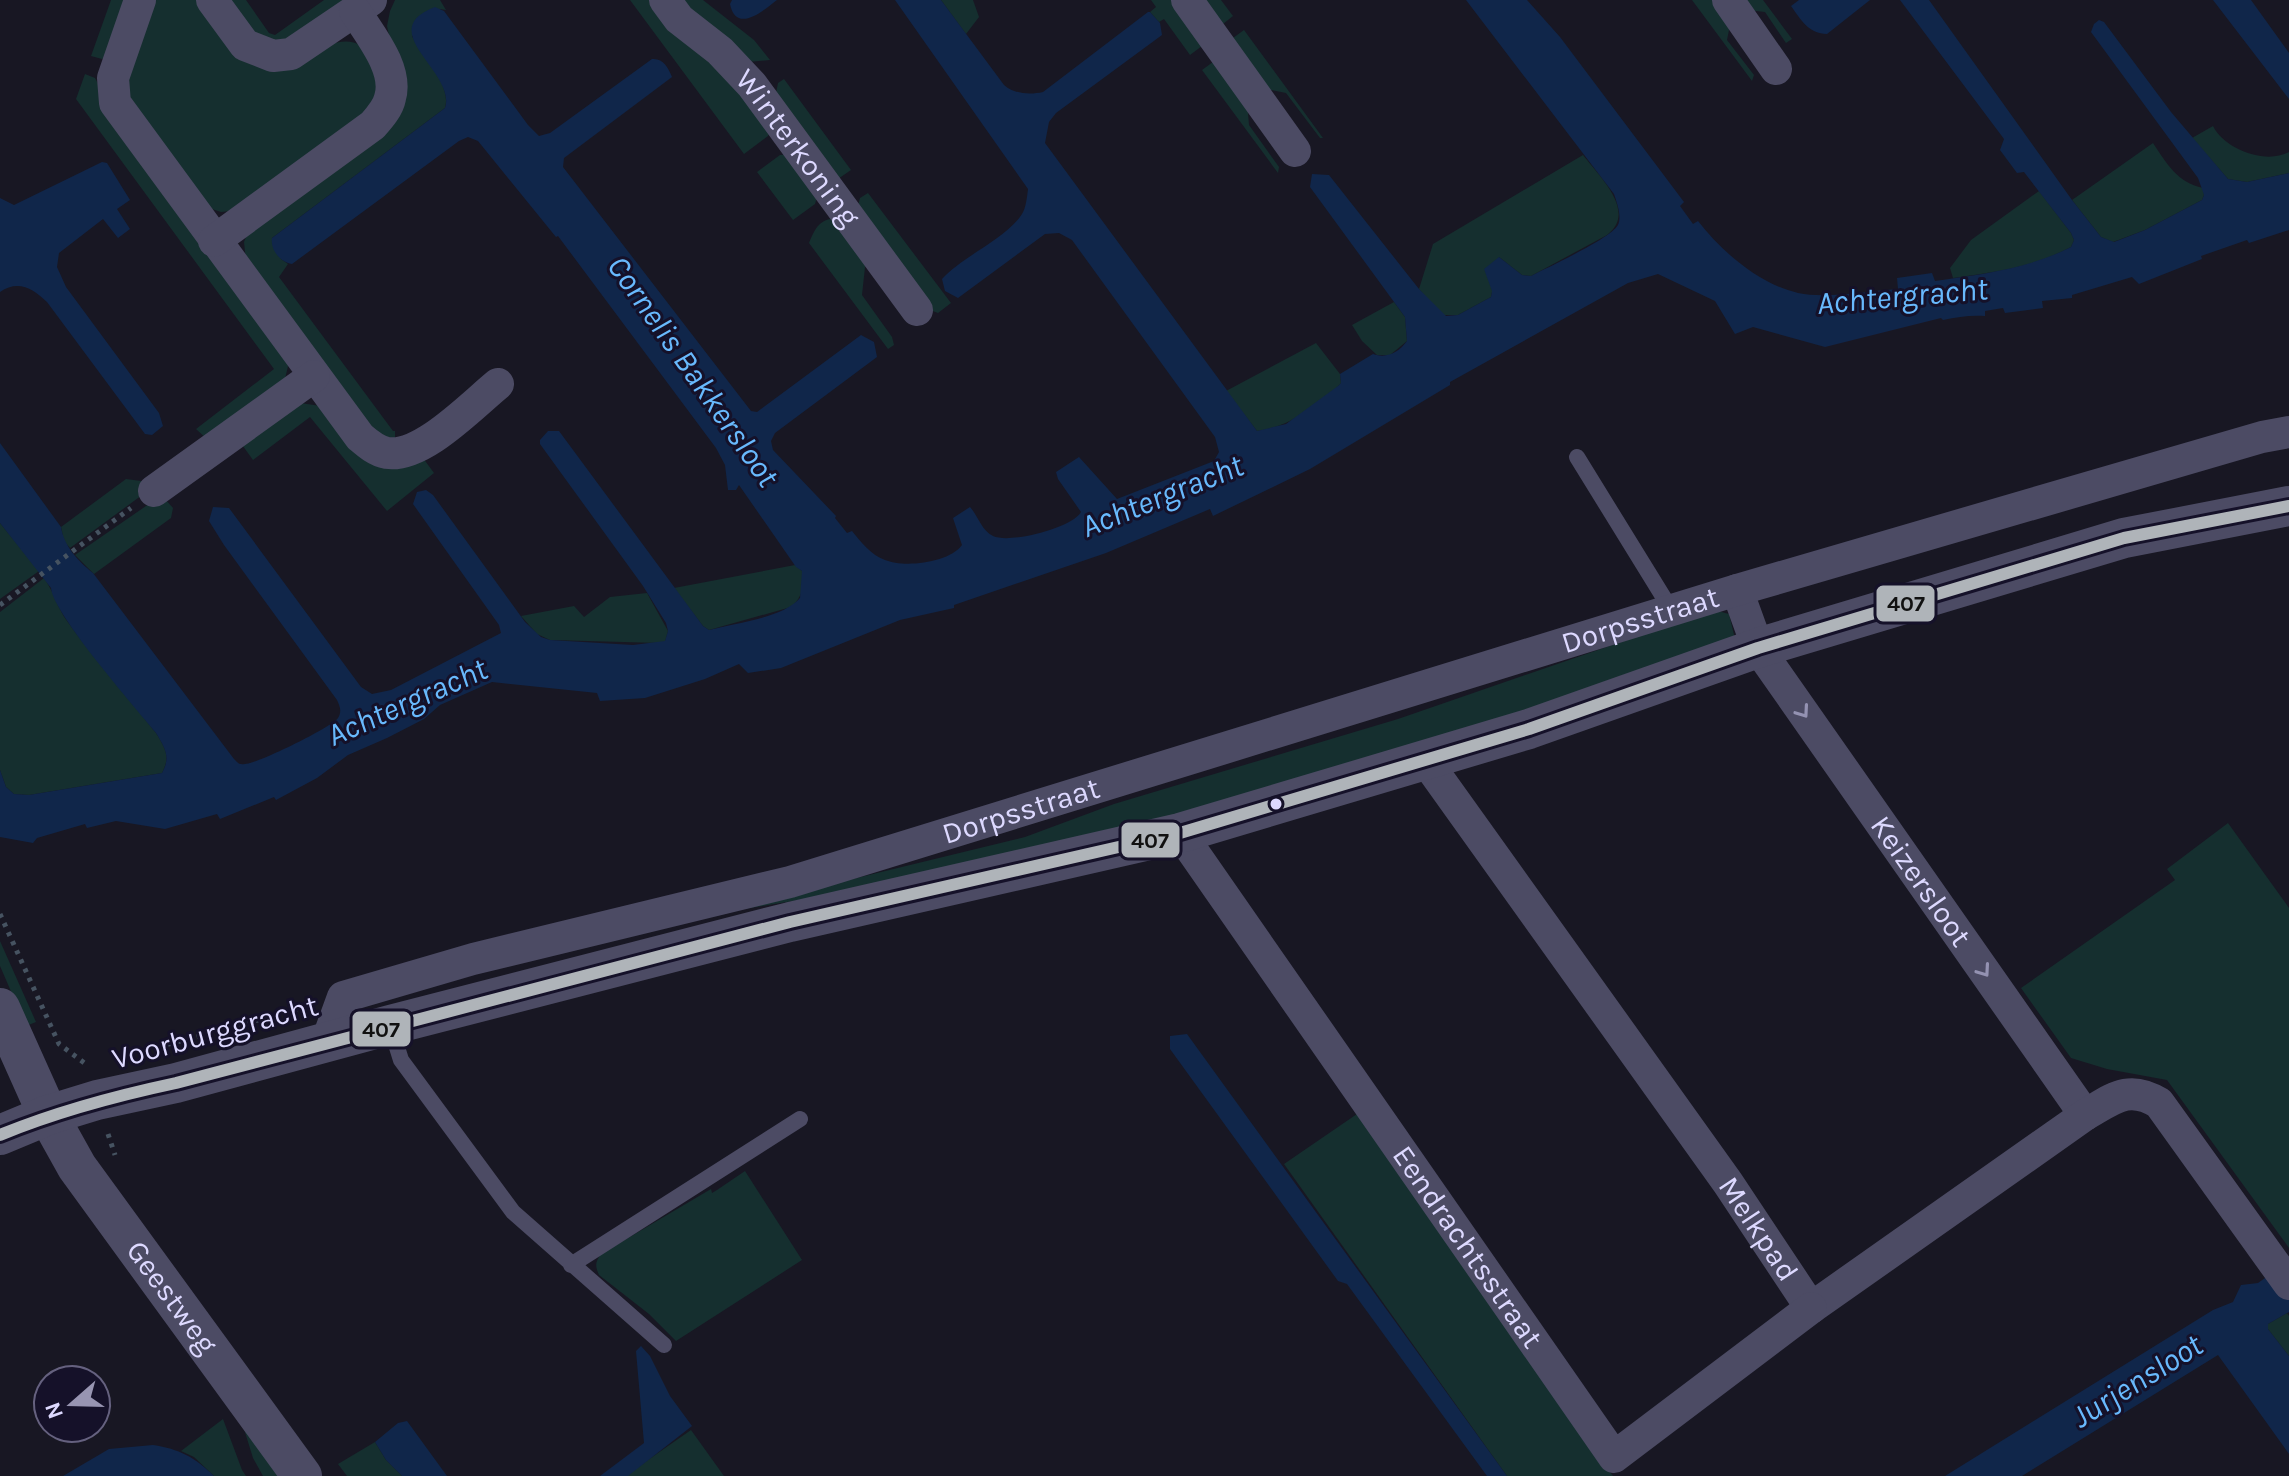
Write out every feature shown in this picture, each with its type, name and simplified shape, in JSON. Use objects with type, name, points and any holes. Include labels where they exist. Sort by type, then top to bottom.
[{"type":"street","points":[[140,0],[113,78],[115,103],[360,437],[386,453],[404,452],[424,444],[498,384]]},
{"type":"street","points":[[212,0],[245,45],[273,56],[291,54],[363,6],[391,81],[391,98],[373,125],[214,241]]},
{"type":"street","name":"Winterkoning","points":[[665,0],[679,19],[720,51],[752,85],[917,310]]},
{"type":"street","points":[[1187,0],[1295,151]]},
{"type":"street","points":[[1728,0],[1776,69]]},
{"type":"street","points":[[154,491],[314,376]]},
{"type":"street","name":"Dorpsstraat","points":[[343,997],[473,959],[790,882],[1737,590],[2262,437],[2289,432]]},
{"type":"street","name":"Voorburggracht","points":[[0,1135],[48,1115],[97,1100],[176,1083],[790,922],[1180,833],[1529,729],[1758,648],[2124,538],[2289,506]]},
{"type":"street","name":"Dorpsstraat","points":[[1737,590],[1758,648]]},
{"type":"street","name":"Keizersloot","points":[[1758,648],[2085,1115]]},
{"type":"street","name":"Melkpad","points":[[1426,761],[1728,1183],[1811,1308],[2085,1115],[2124,1094],[2146,1095],[2159,1103],[2280,1272]]},
{"type":"street","name":"Eendrachtsstraat","points":[[1180,833],[1614,1457],[1811,1308]]},
{"type":"street","points":[[327,1041],[343,997]]},
{"type":"street","name":"Geestweg","points":[[0,1008],[63,1145],[99,1199],[302,1476]]},
{"type":"lane","points":[[1577,457],[1672,611]]},
{"type":"lane","points":[[390,1025],[401,1060],[513,1212],[664,1345]]},
{"type":"lane","points":[[571,1265],[800,1119]]},
{"type":"path","points":[[0,605],[154,491]]},
{"type":"path","name":"Voorburggracht","points":[[0,914],[59,1044],[87,1066],[102,1062]]},
{"type":"path","name":"Voorburggracht","points":[[147,1050],[343,997]]},
{"type":"green space","points":[[111,0],[131,0],[112,54],[102,59],[91,56]]},
{"type":"green space","points":[[153,0],[200,0],[241,51],[326,46],[339,42],[358,44],[369,56],[380,87],[368,112],[231,211],[209,208],[127,100],[126,74]]},
{"type":"green space","points":[[223,0],[246,0],[269,33],[275,35],[324,0],[354,0],[300,38],[260,41]]},
{"type":"green space","points":[[395,0],[440,0],[446,10],[440,9],[412,36],[440,80],[446,99],[445,108],[272,238],[281,259],[288,264],[279,277],[395,431],[395,438],[378,437],[246,261],[244,242],[248,232],[389,122],[390,40],[387,26]]},
{"type":"green space","points":[[630,0],[654,0],[772,127],[768,136],[744,154]]},
{"type":"green space","points":[[678,0],[703,0],[754,40],[770,60],[748,62]]},
{"type":"green space","points":[[941,0],[973,0],[979,17],[966,34]]},
{"type":"green space","points":[[1151,0],[1174,0],[1206,43],[1190,55],[1164,19],[1159,22],[1150,12],[1156,7]]},
{"type":"green space","points":[[1198,0],[1221,0],[1233,16],[1223,24]]},
{"type":"green space","points":[[1692,0],[1717,0],[1731,20],[1727,40],[1754,75],[1752,81]]},
{"type":"green space","points":[[1739,0],[1763,0],[1792,39],[1786,43],[1765,12],[1747,10]]},
{"type":"green space","points":[[1244,30],[1323,138],[1286,93],[1266,89],[1233,38]]},
{"type":"green space","points":[[1217,59],[1247,101],[1249,125],[1279,167],[1278,173],[1202,70]]},
{"type":"green space","points":[[85,74],[95,78],[289,362],[284,383],[208,440],[196,429],[274,369],[76,99]]},
{"type":"green space","points":[[784,79],[851,170],[835,181],[775,98],[778,83]]},
{"type":"green space","points":[[2213,126],[2226,142],[2246,152],[2269,157],[2289,152],[2289,173],[2247,182],[2228,179],[2192,138]]},
{"type":"green space","points":[[2153,143],[2179,177],[2203,188],[2202,200],[2145,230],[2113,242],[2101,237],[2072,200]]},
{"type":"green space","points":[[791,154],[819,190],[815,204],[793,220],[757,172],[780,155]]},
{"type":"green space","points":[[1583,155],[1613,194],[1619,216],[1616,226],[1607,235],[1531,276],[1522,275],[1499,257],[1491,297],[1458,315],[1442,315],[1419,289],[1433,244]]},
{"type":"green space","points":[[2039,191],[2071,233],[2074,240],[2071,247],[2028,264],[1953,278],[1950,268],[1971,240]]},
{"type":"green space","points":[[868,193],[951,303],[938,313],[930,310],[857,209],[860,198]]},
{"type":"green space","points":[[838,218],[866,258],[862,295],[892,337],[894,345],[888,349],[809,243],[819,225]]},
{"type":"green space","points":[[1394,302],[1405,317],[1407,341],[1390,355],[1377,355],[1362,341],[1352,325]]},
{"type":"green space","points":[[1316,343],[1340,374],[1341,383],[1303,414],[1257,431],[1226,391]]},
{"type":"green space","points":[[300,403],[321,406],[423,458],[434,473],[387,511],[310,417],[253,460],[240,442]]},
{"type":"green space","points":[[126,479],[149,482],[153,487],[70,548],[64,541],[61,527]]},
{"type":"green space","points":[[159,497],[173,508],[171,518],[94,574],[75,555]]},
{"type":"green space","points":[[0,523],[39,571],[0,599]]},
{"type":"green space","points":[[795,565],[802,571],[803,586],[798,600],[791,607],[709,630],[674,588]]},
{"type":"green space","points":[[44,578],[67,621],[156,733],[166,752],[162,773],[29,795],[14,794],[6,787],[0,770],[0,612]]},
{"type":"green space","points":[[647,593],[668,631],[665,642],[550,640],[537,634],[521,616],[574,606],[584,617],[610,597]]},
{"type":"green space","points":[[1714,610],[1729,614],[1735,639],[1479,731],[979,871],[700,916],[1025,837],[1114,804],[1398,719]]},
{"type":"green space","points":[[2228,823],[2289,908],[2289,1248],[2167,1080],[2107,1069],[2071,1058],[2021,988],[2175,880],[2167,869]]},
{"type":"green space","points":[[0,941],[36,1022],[26,1026],[0,966]]},
{"type":"green space","points":[[1357,1114],[1613,1476],[1507,1476],[1284,1164]]},
{"type":"green space","points":[[745,1171],[802,1260],[676,1341],[649,1314],[599,1275],[596,1267],[598,1259],[601,1254],[711,1189],[712,1193]]},
{"type":"green space","points":[[2287,1313],[2289,1356],[2268,1329],[2268,1324]]},
{"type":"green space","points":[[223,1419],[246,1476],[214,1476],[194,1457],[181,1451]]},
{"type":"green space","points":[[244,1429],[281,1476],[263,1476],[253,1458]]},
{"type":"green space","points":[[691,1430],[724,1476],[625,1476]]},
{"type":"green space","points":[[375,1442],[386,1460],[402,1476],[347,1476],[338,1464]]},
{"type":"water","points":[[732,0],[777,0],[758,14],[744,19],[733,13]]},
{"type":"water","points":[[895,0],[941,0],[1004,85],[1017,92],[1028,93],[1043,92],[1148,12],[1160,23],[1162,35],[1056,113],[1049,122],[1045,143],[1257,431],[1286,424],[1338,386],[1341,383],[1340,374],[1373,354],[1392,354],[1407,341],[1405,317],[1310,187],[1312,174],[1329,175],[1419,289],[1446,316],[1458,315],[1491,297],[1492,291],[1484,269],[1499,257],[1522,275],[1531,276],[1591,245],[1618,225],[1614,194],[1466,0],[1527,0],[1560,37],[1684,202],[1680,206],[1693,224],[1698,221],[1729,255],[1783,289],[1809,295],[1834,295],[1898,289],[1897,278],[1932,273],[1935,281],[2021,266],[2071,247],[2074,240],[2024,172],[2017,173],[2000,150],[2004,139],[1900,0],[1929,0],[2101,237],[2114,242],[2145,230],[2202,200],[2204,195],[2198,178],[2091,32],[2099,20],[2104,22],[2171,112],[2228,179],[2247,182],[2289,173],[2289,230],[2201,256],[2202,259],[2139,284],[2132,277],[2072,295],[2072,298],[2042,301],[2043,308],[2005,313],[2003,308],[1985,311],[1985,316],[1941,318],[1825,347],[1753,327],[1735,334],[1715,301],[1658,274],[1628,283],[1450,382],[1450,385],[1310,469],[1213,516],[1210,509],[1106,553],[954,605],[954,608],[900,620],[781,668],[748,673],[739,664],[705,679],[645,698],[600,701],[597,693],[492,682],[440,705],[424,719],[348,755],[317,778],[276,800],[274,797],[220,819],[217,814],[165,829],[116,821],[87,828],[85,824],[37,838],[33,843],[0,837],[0,770],[6,787],[14,794],[29,795],[162,773],[166,757],[156,733],[65,618],[51,588],[0,523],[0,443],[61,527],[72,553],[93,573],[234,759],[241,764],[264,758],[323,729],[338,718],[340,709],[337,700],[224,545],[209,521],[213,507],[229,508],[361,687],[372,694],[391,690],[501,633],[499,625],[413,504],[417,492],[426,490],[433,495],[525,622],[541,637],[633,645],[665,641],[668,631],[666,623],[643,586],[540,444],[548,431],[559,431],[709,630],[771,615],[800,598],[802,571],[796,567],[739,485],[736,490],[728,490],[725,465],[716,448],[558,236],[478,141],[468,137],[459,141],[292,264],[274,251],[272,238],[445,108],[445,94],[440,80],[414,40],[412,28],[418,17],[435,7],[444,11],[539,136],[550,133],[652,59],[665,64],[672,77],[564,158],[563,167],[751,411],[757,412],[861,335],[874,342],[877,357],[775,433],[771,441],[773,450],[836,516],[847,533],[852,531],[880,558],[914,564],[937,560],[956,551],[962,545],[953,518],[970,507],[986,531],[1001,538],[1026,536],[1066,524],[1081,512],[1056,472],[1079,457],[1117,499],[1214,461],[1219,452],[1215,437],[1072,240],[1059,233],[1045,234],[958,298],[945,291],[942,279],[1015,223],[1024,209],[1028,189]]},
{"type":"water","points":[[1799,0],[1870,0],[1827,34],[1815,32],[1802,21],[1791,6]]},
{"type":"water","points":[[2213,0],[2251,0],[2289,53],[2289,99]]},
{"type":"water","points":[[102,162],[107,163],[130,200],[117,209],[130,229],[118,238],[103,219],[59,253],[57,267],[66,287],[159,413],[163,426],[152,435],[145,434],[47,302],[25,287],[13,286],[0,292],[0,198],[14,205]]},
{"type":"water","points":[[1187,1034],[1507,1476],[1487,1476],[1347,1284],[1338,1281],[1170,1049],[1170,1036]]},
{"type":"water","name":"Jurjensloot","points":[[2289,1261],[2289,1312],[2268,1324],[2268,1329],[2289,1356],[2289,1454],[2218,1355],[2022,1476],[1945,1476],[2213,1310],[2233,1302],[2241,1285],[2258,1283]]},
{"type":"water","points":[[641,1346],[650,1356],[670,1396],[692,1426],[628,1476],[600,1476],[644,1443],[636,1351]]},
{"type":"water","points":[[407,1421],[447,1476],[402,1476],[386,1460],[375,1442],[398,1423]]},
{"type":"water","points":[[153,1445],[186,1455],[214,1476],[63,1476],[109,1449]]},
{"type":"transit line","name":"407","points":[[0,1135],[109,1099],[790,922],[1180,833],[1529,729],[1758,648],[2124,538],[2289,506]]},
{"type":"water label","name":"Achtergracht","points":[[1902,296]]},
{"type":"water label","name":"Cornelis Bakkersloot","points":[[693,371]]},
{"type":"water label","name":"Achtergracht","points":[[1162,496]]},
{"type":"water label","name":"Achtergracht","points":[[407,702]]}]
